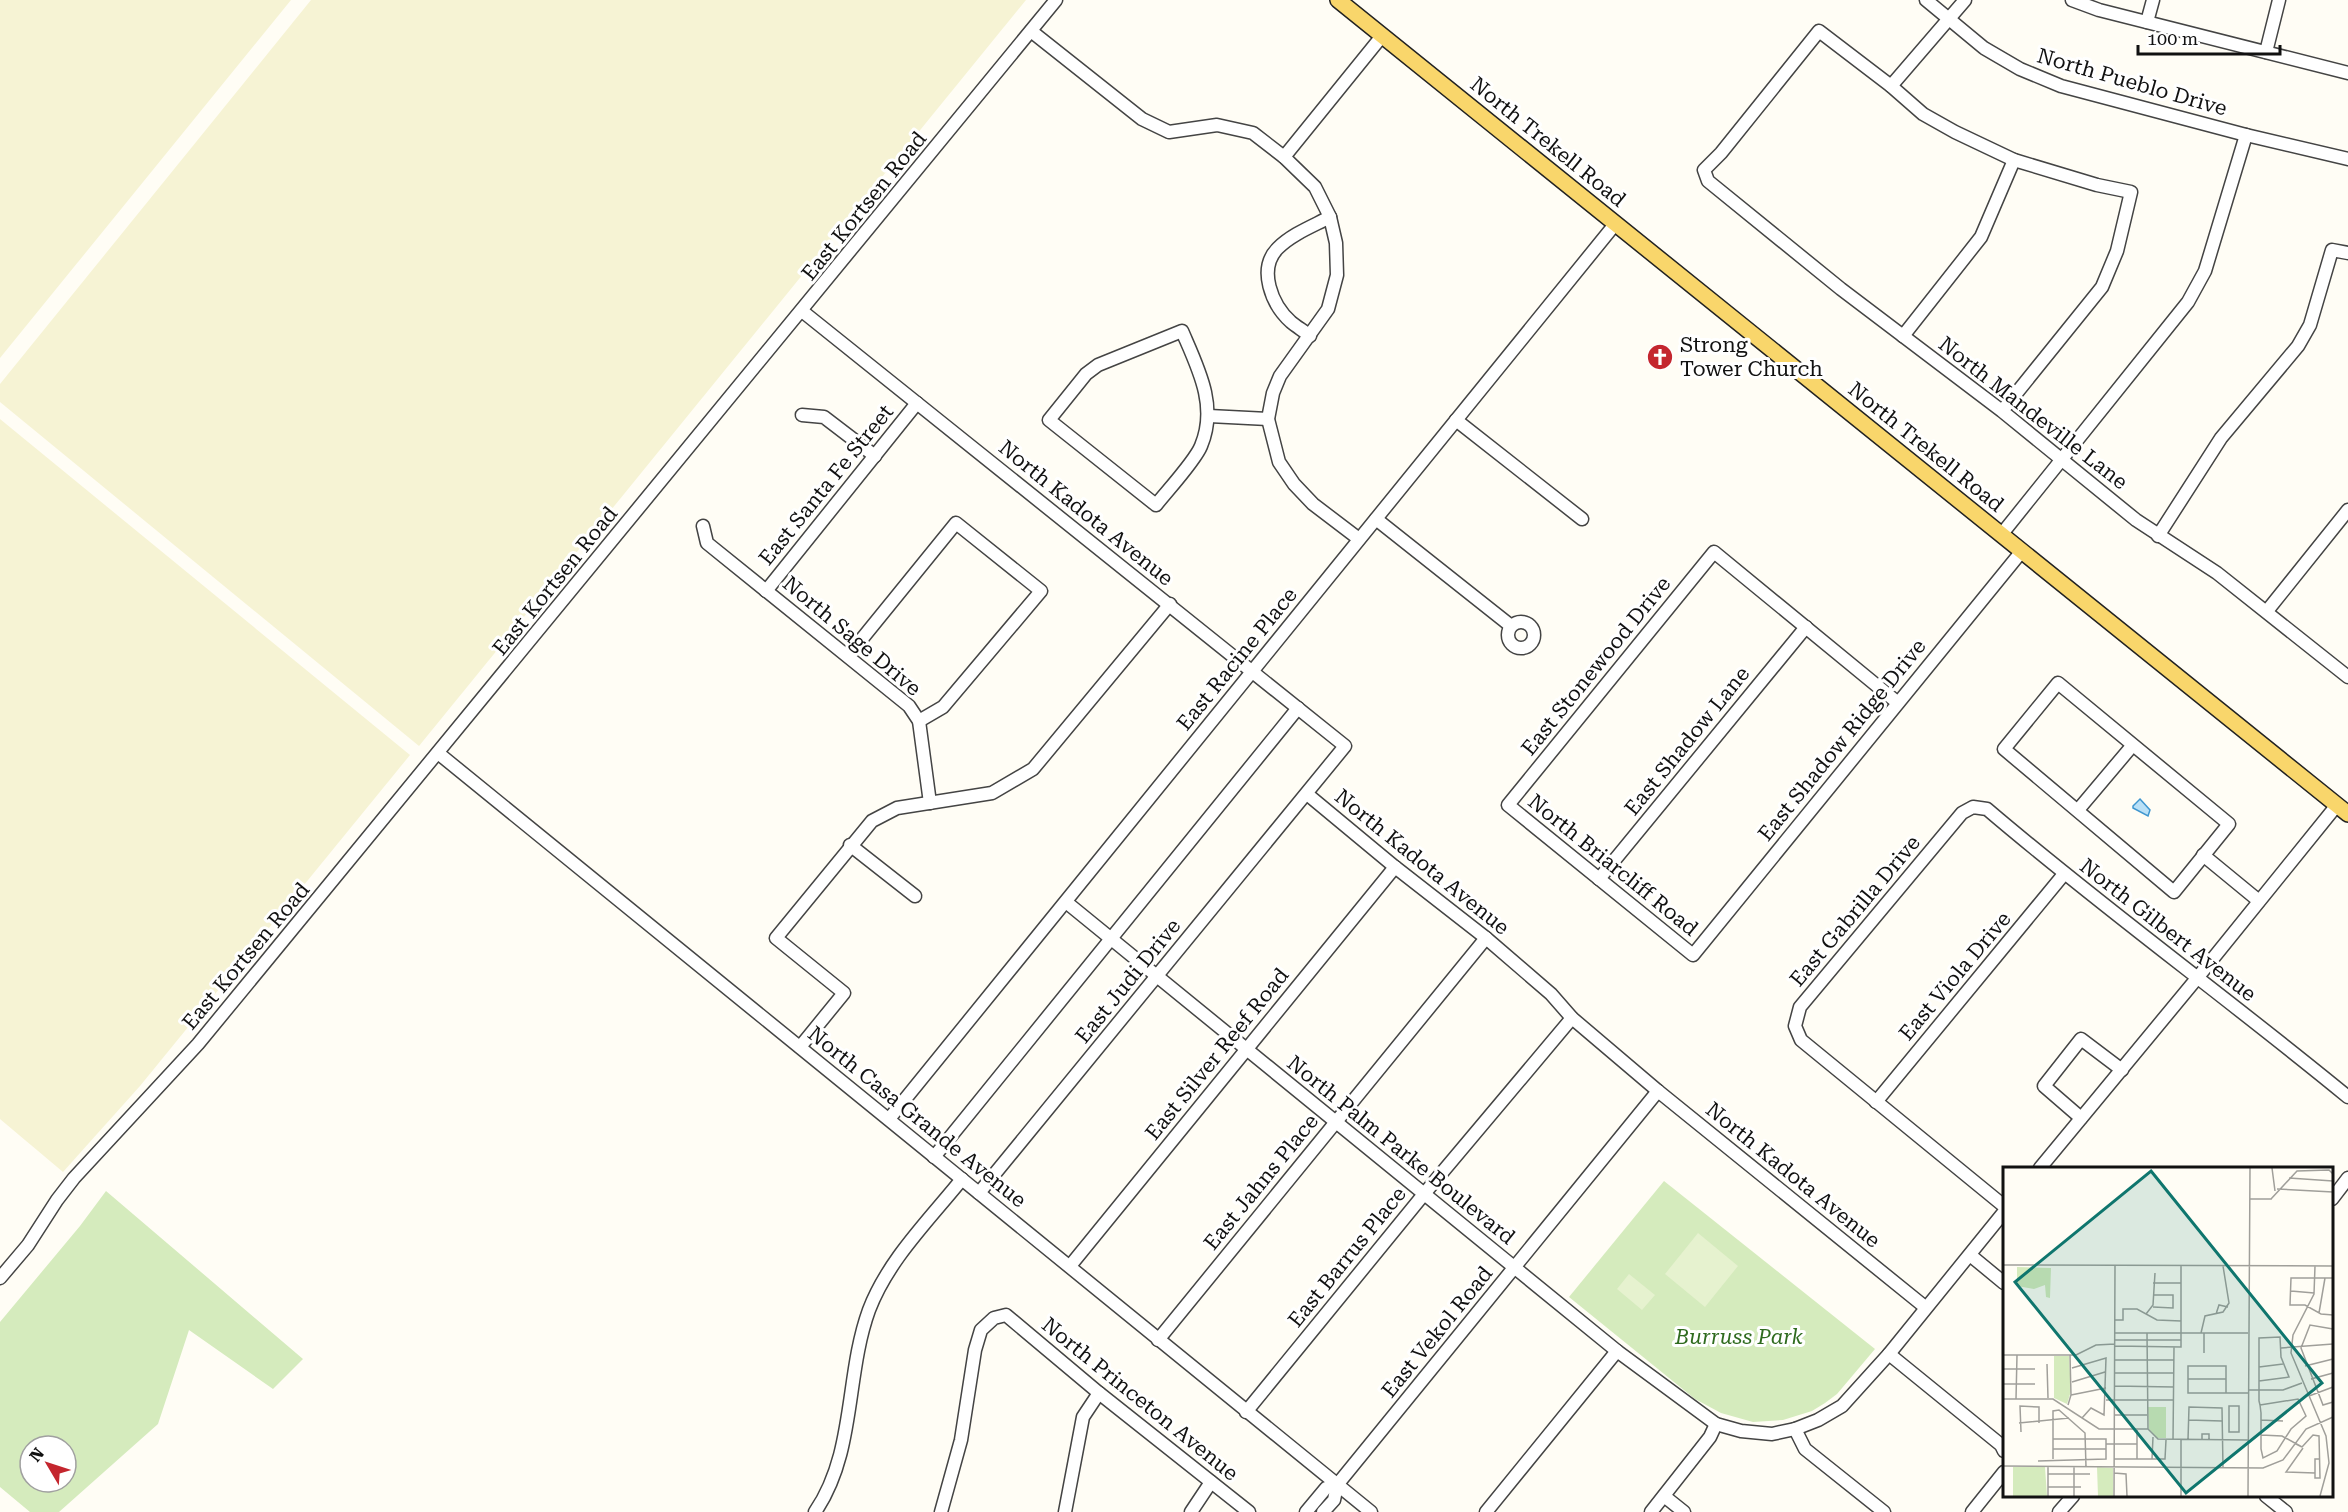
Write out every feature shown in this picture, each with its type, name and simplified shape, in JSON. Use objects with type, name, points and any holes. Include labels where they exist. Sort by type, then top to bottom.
[{"type":"main road","name":"North Trekell Road","points":[[1338,0],[2342,810]]},
{"type":"street","name":"East Kortsen Road","points":[[0,1278],[28,1245],[74,1178],[198,1044],[1056,0]]},
{"type":"street","name":"North Pueblo Drive","points":[[1926,0],[1984,48],[2020,69],[2061,86],[2246,135],[2348,159]]},
{"type":"street","points":[[1965,0],[1891,86],[1923,114],[1954,132],[2014,160],[2097,185],[2131,192],[2117,251],[2102,287],[2002,411]]},
{"type":"street","points":[[2072,0],[2100,10],[2348,73]]},
{"type":"street","points":[[2147,22],[2153,0]]},
{"type":"street","points":[[2266,52],[2278,0]]},
{"type":"street","points":[[1031,31],[1142,119],[1169,132],[1217,125],[1253,133],[1284,157],[1315,187],[1330,217],[1336,243],[1337,275],[1328,309],[1280,376],[1273,393],[1268,419],[1280,462],[1294,484],[1316,506],[1359,539]]},
{"type":"street","name":"North Mandeville Lane","points":[[1891,86],[1819,31],[1721,153],[1704,170],[1708,181],[1841,289],[2002,411],[2136,520],[2217,573],[2348,677]]},
{"type":"street","points":[[1284,157],[1382,36]]},
{"type":"street","points":[[2001,535],[2188,302],[2205,271],[2246,135]]},
{"type":"street","points":[[1903,336],[1981,237],[2014,160]]},
{"type":"street","points":[[1310,336],[1290,321],[1278,306],[1267,276],[1269,262],[1278,248],[1297,234],[1330,217]]},
{"type":"street","name":"East Racine Place","points":[[889,1119],[1616,223]]},
{"type":"street","points":[[2158,536],[2221,438],[2298,346],[2310,325],[2332,250],[2348,254]]},
{"type":"street","name":"North Kadota Avenue","points":[[802,311],[1345,746],[1307,794],[1486,938],[1551,994],[1572,1018],[1658,1091],[1926,1307]]},
{"type":"street","points":[[1182,331],[1203,380],[1209,416],[1201,448],[1156,505],[1049,420],[1086,374],[1098,364],[1182,331]]},
{"type":"street","name":"East Santa Fe Street","points":[[766,591],[917,403]]},
{"type":"street","points":[[802,415],[824,417],[875,456]]},
{"type":"street","points":[[1209,416],[1268,419]]},
{"type":"street","points":[[1456,420],[1582,519]]},
{"type":"street","points":[[2266,612],[2348,510]]},
{"type":"street","points":[[1376,519],[1511,626]]},
{"type":"street","points":[[848,656],[956,523],[1041,591],[944,707],[919,721]]},
{"type":"street","name":"North Sage Drive","points":[[704,526],[707,543],[909,706],[919,721],[930,803]]},
{"type":"street","name":"East Shadow Ridge Drive","points":[[1693,954],[2022,551]]},
{"type":"street","name":"East Stonewood Drive","points":[[1508,805],[1714,552],[1806,627]]},
{"type":"street","points":[[800,1047],[844,993],[776,938],[850,845],[872,821],[897,808],[992,794],[1033,769],[1170,604]]},
{"type":"street","points":[[1806,627],[1898,703]]},
{"type":"street","name":"East Shadow Lane","points":[[1599,879],[1806,627]]},
{"type":"street","points":[[2058,683],[2229,824],[2174,892],[2078,810],[2004,749],[2058,683]]},
{"type":"street","points":[[934,1156],[1298,708]]},
{"type":"street","points":[[2078,810],[2132,746]]},
{"type":"street","name":"North Casa Grande Avenue","points":[[438,753],[1371,1512]]},
{"type":"street","name":"East Judi Drive","points":[[979,1193],[1307,794]]},
{"type":"street","name":"North Briarcliff Road","points":[[1508,805],[1693,954]]},
{"type":"street","name":"North Gilbert Avenue","points":[[1962,813],[1974,807],[1987,809],[2064,874],[2199,977],[2348,1097]]},
{"type":"street","points":[[2041,1167],[2199,977],[2259,901],[2342,810]]},
{"type":"street","name":"East Gabrilla Drive","points":[[1876,1102],[1801,1040],[1795,1026],[1800,1007],[1962,813]]},
{"type":"street","points":[[850,845],[915,897]]},
{"type":"street","points":[[2203,855],[2259,901]]},
{"type":"street","name":"East Silver Reef Road","points":[[1070,1266],[1395,867]]},
{"type":"street","name":"East Viola Drive","points":[[1876,1102],[2064,874]]},
{"type":"street","name":"North Palm Parke Boulevard","points":[[1066,902],[1617,1351],[1716,1424]]},
{"type":"street","name":"East Jahns Place","points":[[1158,1340],[1486,938]]},
{"type":"street","name":"East Barrus Place","points":[[1246,1412],[1424,1194],[1572,1018]]},
{"type":"street","points":[[2081,1118],[2044,1086],[2081,1039],[2122,1070]]},
{"type":"street","name":"East Vekol Road","points":[[1323,1512],[1334,1500],[1337,1485],[1658,1091]]},
{"type":"street","points":[[1876,1102],[2003,1205]]},
{"type":"street","points":[[2333,1197],[2348,1178]]},
{"type":"street","points":[[815,1512],[826,1497],[843,1448],[857,1353],[869,1310],[884,1277],[962,1179]]},
{"type":"street","points":[[1651,1512],[1710,1437],[1716,1424],[1741,1431],[1772,1434],[1795,1429],[1818,1420],[1842,1406],[1889,1354],[2003,1213]]},
{"type":"street","points":[[1970,1255],[2003,1282]]},
{"type":"street","name":"North Princeton Avenue","points":[[940,1512],[961,1440],[975,1350],[981,1330],[994,1318],[1006,1315],[1099,1393],[1249,1512]]},
{"type":"street","points":[[1486,1512],[1617,1351]]},
{"type":"street","points":[[1889,1354],[2003,1449]]},
{"type":"street","points":[[1065,1512],[1083,1417],[1099,1393]]},
{"type":"street","points":[[1795,1429],[1805,1449],[1884,1512]]},
{"type":"street","points":[[1972,1512],[2003,1473]]},
{"type":"street","points":[[1191,1512],[1211,1482]]},
{"type":"street","name":"East Vekol Road","points":[[1306,1512],[1326,1488],[1337,1485]]},
{"type":"street","points":[[1664,1496],[1684,1512]]},
{"type":"street","points":[[2059,1512],[2072,1497]]},
{"type":"street","points":[[2267,1497],[2286,1512]]},
{"type":"shaded area","points":[[0,0],[291,0],[0,358]]},
{"type":"shaded area","points":[[311,0],[1026,0],[419,746],[0,402],[0,384]]},
{"type":"shaded area","points":[[0,419],[410,755],[140,1086],[63,1172],[0,1119]]},
{"type":"green space","name":"Burruss Park","points":[[1664,1181],[1875,1349],[1837,1394],[1812,1411],[1783,1420],[1753,1422],[1721,1413],[1695,1399],[1569,1297]]},
{"type":"green space","points":[[106,1191],[303,1359],[273,1389],[189,1330],[158,1424],[59,1512],[30,1512],[0,1487],[0,1322],[80,1226]]},
{"type":"green space","points":[[1698,1233],[1738,1266],[1705,1307],[1665,1274]]},
{"type":"green space","points":[[1629,1274],[1655,1295],[1642,1310],[1617,1289]]},
{"type":"water","points":[[2140,799],[2150,810],[2148,816],[2133,808]]},
{"type":"place","name":"Strong Tower Church","points":[[1660,357]]}]
